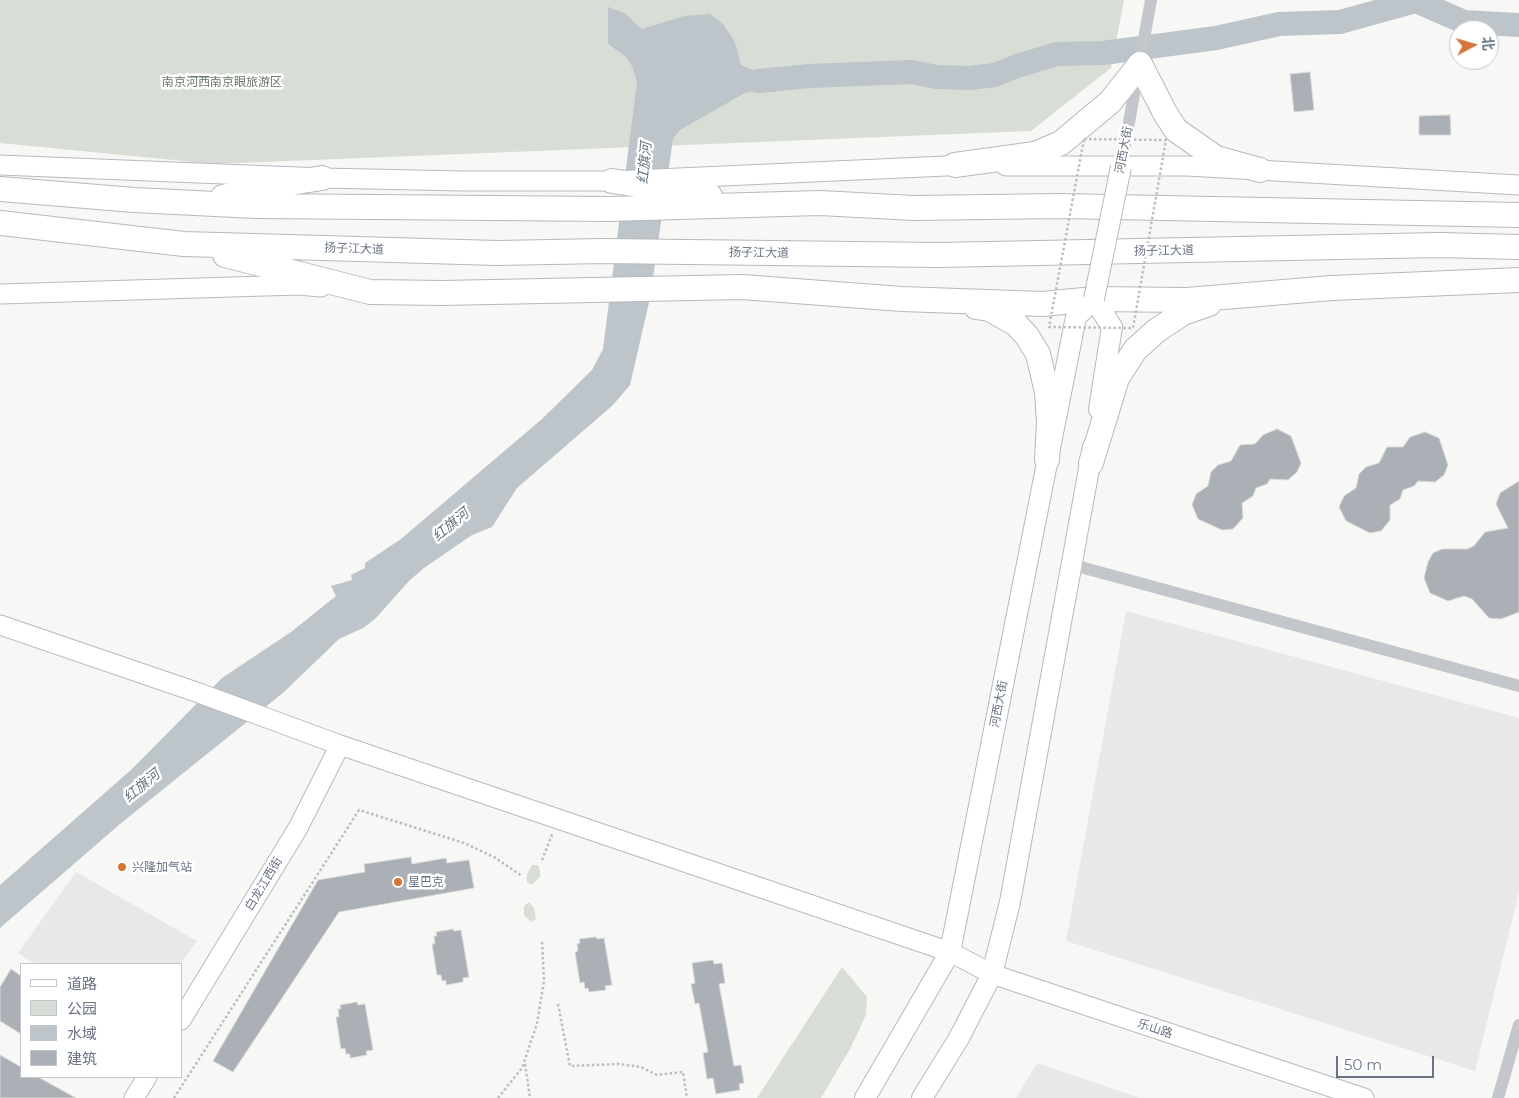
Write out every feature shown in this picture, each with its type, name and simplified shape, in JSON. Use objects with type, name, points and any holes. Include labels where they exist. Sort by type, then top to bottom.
[{"type":"highway","points":[[955,165],[1035,154],[1061,143],[1110,102],[1140,63],[1165,113],[1176,130],[1216,158],[1260,170]]},
{"type":"highway","points":[[196,203],[271,186],[322,178]]},
{"type":"highway","points":[[612,181],[761,205],[820,203],[914,208],[1061,206],[1519,215]]},
{"type":"highway","points":[[0,188],[125,200],[256,206],[609,210],[676,192]]},
{"type":"highway","name":"扬子江大道","points":[[0,223],[184,244],[497,253],[604,251],[938,255],[1440,245],[1519,247]]},
{"type":"highway","points":[[184,244],[370,292],[442,293],[742,287],[943,300],[1043,304],[1094,299],[1188,300],[1332,288],[1519,280]]},
{"type":"highway","points":[[1091,464],[1117,378],[1134,350],[1156,331],[1184,314],[1238,296]]},
{"type":"highway","points":[[943,300],[988,309],[1016,324],[1027,336],[1038,354],[1047,392],[1049,422],[1047,460]]},
{"type":"main road","name":"河西大街","points":[[865,1098],[950,952],[1076,317],[1094,299],[1121,167]]},
{"type":"main road","points":[[922,1098],[959,1038],[992,974],[1010,902],[1091,464],[1112,327],[1094,299]]},
{"type":"street","name":"河西大街","points":[[1121,167],[1151,0]]},
{"type":"street","points":[[0,165],[322,178],[453,181],[612,181]]},
{"type":"street","points":[[676,192],[955,165],[1188,166],[1519,185]]},
{"type":"street","points":[[0,294],[298,285],[370,292]]},
{"type":"street","points":[[1073,565],[1519,686]]},
{"type":"street","name":"乐山路","points":[[0,625],[340,745],[950,952],[992,974],[1364,1098]]},
{"type":"street","name":"白龙江西街","points":[[182,1018],[298,828],[340,745]]},
{"type":"street","points":[[1498,1098],[1519,1025]]},
{"type":"street","points":[[134,1098],[146,1078]]},
{"type":"path","points":[[174,1098],[359,810],[464,842],[494,857],[522,876]]},
{"type":"path","points":[[542,860],[558,819]]},
{"type":"path","points":[[498,1098],[524,1062],[537,1024],[544,981],[542,940]]},
{"type":"path","points":[[558,1004],[570,1066],[619,1064],[641,1067],[657,1075],[683,1072],[687,1098]]},
{"type":"path","points":[[524,1062],[530,1098]]},
{"type":"shaded area","points":[[1126,611],[1519,718],[1519,892],[1475,1071],[1066,941]]},
{"type":"shaded area","points":[[76,872],[197,941],[181,963],[33,963],[18,953]]},
{"type":"shaded area","points":[[1037,1063],[1140,1098],[1016,1098]]},
{"type":"green space","name":"南京河西南京眼旅游区","points":[[0,0],[1124,0],[1111,68],[1031,131],[214,164],[0,143]]},
{"type":"green space","points":[[532,865],[538,865],[540,877],[532,885],[527,882],[527,874]]},
{"type":"green space","points":[[529,902],[534,908],[536,919],[531,922],[524,915],[524,906]]},
{"type":"green space","points":[[842,967],[867,997],[866,1015],[850,1049],[821,1098],[757,1098]]},
{"type":"water","name":"红旗河","points":[[608,7],[624,13],[642,29],[684,16],[710,14],[723,24],[735,42],[741,65],[760,73],[791,72],[789,85],[745,93],[680,130],[673,139],[650,298],[630,385],[613,405],[517,488],[492,527],[472,535],[424,568],[409,581],[375,619],[363,628],[339,639],[284,692],[120,824],[0,928],[0,885],[132,769],[222,678],[291,632],[336,596],[331,586],[352,580],[351,575],[365,568],[365,563],[401,539],[542,419],[592,370],[603,349],[637,82],[632,66],[625,56],[608,44]]},
{"type":"building","points":[[1310,72],[1314,110],[1294,112],[1290,74]]},
{"type":"building","points":[[1450,115],[1451,135],[1419,135],[1419,116]]},
{"type":"building","points":[[1277,429],[1291,436],[1301,463],[1297,472],[1288,480],[1270,479],[1267,484],[1256,488],[1253,496],[1242,503],[1243,518],[1233,529],[1222,530],[1198,519],[1192,505],[1196,494],[1208,486],[1211,472],[1218,465],[1231,461],[1240,445],[1255,444],[1263,435]]},
{"type":"building","points":[[1425,432],[1439,438],[1448,465],[1444,475],[1435,482],[1418,481],[1414,486],[1403,490],[1400,499],[1390,505],[1390,520],[1381,531],[1370,533],[1346,521],[1339,507],[1344,496],[1356,488],[1359,474],[1366,467],[1379,463],[1387,447],[1403,447],[1410,437]]},
{"type":"building","points":[[1519,481],[1519,612],[1501,619],[1489,618],[1472,599],[1464,596],[1448,601],[1430,593],[1424,578],[1428,562],[1433,553],[1442,549],[1467,549],[1474,546],[1485,532],[1508,528],[1496,504],[1500,493]]},
{"type":"building","points":[[411,857],[412,864],[446,858],[447,863],[469,860],[474,888],[339,912],[233,1072],[213,1061],[318,880],[365,872],[364,864]]},
{"type":"building","points":[[453,929],[454,931],[461,930],[469,977],[463,978],[463,982],[446,985],[446,980],[442,981],[441,975],[437,975],[432,944],[435,944],[434,936],[437,936],[436,932]]},
{"type":"building","points":[[596,937],[597,939],[604,938],[612,985],[605,986],[606,990],[589,992],[588,988],[585,989],[584,982],[580,983],[575,952],[578,951],[577,944],[580,943],[579,939]]},
{"type":"building","points":[[713,960],[714,964],[722,963],[725,983],[719,984],[734,1066],[741,1065],[744,1083],[739,1084],[740,1090],[716,1094],[713,1078],[707,1079],[703,1053],[708,1052],[699,1003],[695,1004],[691,984],[695,983],[692,963]]},
{"type":"building","points":[[11,969],[20,975],[20,1033],[0,1021],[0,987]]},
{"type":"building","points":[[357,1002],[358,1005],[365,1004],[373,1050],[366,1051],[367,1055],[350,1058],[350,1054],[346,1054],[345,1048],[341,1049],[336,1017],[339,1017],[338,1009],[341,1009],[340,1005]]},
{"type":"building","points":[[0,1055],[20,1066],[20,1078],[40,1078],[76,1098],[0,1098]]},
{"type":"waterway","points":[[758,81],[810,76],[911,72],[937,77],[969,78],[995,75],[1057,54],[1103,53],[1216,38],[1279,24],[1340,22],[1416,1],[1464,22],[1519,25]]},
{"type":"place","name":"兴隆加气站","points":[[122,867]]},
{"type":"place","name":"星巴克","points":[[398,882]]}]
